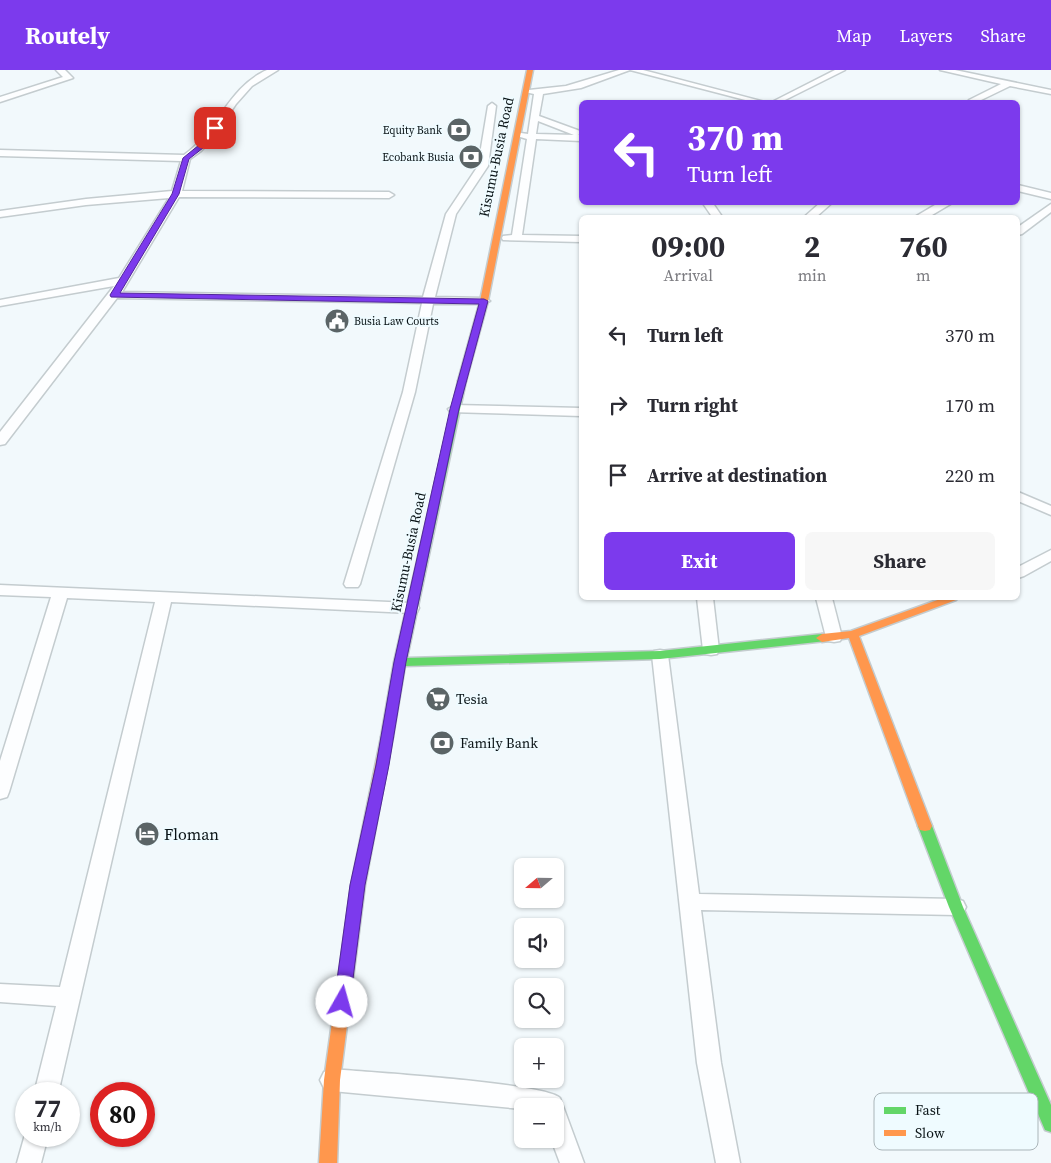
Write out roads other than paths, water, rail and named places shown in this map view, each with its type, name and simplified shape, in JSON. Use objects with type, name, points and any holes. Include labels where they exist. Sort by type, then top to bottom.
[{"type":"main road","name":"Kisumu-Busia Road","points":[[328,1163],[332,1080],[358,885],[400,662],[455,409],[484,301],[495,238],[530,70]]},
{"type":"main road","points":[[400,662],[660,655],[834,637],[852,634],[946,600]]},
{"type":"main road","points":[[852,634],[956,907],[1037,1093]]},
{"type":"main road","points":[[1038,1094],[1051,1124]]},
{"type":"street","points":[[0,100],[69,78],[60,70]]},
{"type":"street","points":[[0,441],[114,295],[176,194],[186,158],[201,146],[243,87],[274,70]]},
{"type":"street","points":[[527,92],[586,85],[626,70]]},
{"type":"street","points":[[634,70],[753,100]]},
{"type":"street","points":[[780,100],[841,70]]},
{"type":"street","points":[[944,70],[1051,92]]},
{"type":"street","points":[[976,100],[1009,83]]},
{"type":"street","points":[[517,238],[519,213],[539,92]]},
{"type":"street","points":[[352,584],[409,392],[428,300],[451,214],[483,166],[492,106]]},
{"type":"street","points":[[534,118],[579,135]]},
{"type":"street","points":[[517,136],[579,136]]},
{"type":"street","points":[[0,153],[186,158]]},
{"type":"street","points":[[1020,188],[1051,196]]},
{"type":"street","points":[[0,214],[86,202],[176,194],[389,195]]},
{"type":"street","points":[[812,215],[824,205]]},
{"type":"street","points":[[924,215],[943,205]]},
{"type":"street","points":[[1020,230],[1051,207]]},
{"type":"street","points":[[495,238],[579,239]]},
{"type":"street","points":[[0,304],[123,281]]},
{"type":"street","points":[[114,295],[484,301]]},
{"type":"street","points":[[455,409],[579,412]]},
{"type":"street","points":[[1020,497],[1051,511]]},
{"type":"street","points":[[1020,572],[1051,556]]},
{"type":"street","points":[[0,590],[412,608]]},
{"type":"street","points":[[0,792],[60,593]]},
{"type":"street","points":[[49,1082],[164,598]]},
{"type":"street","points":[[705,600],[711,650]]},
{"type":"street","points":[[825,600],[834,637]]},
{"type":"street","points":[[660,655],[709,1063],[728,1163]]},
{"type":"street","points":[[690,902],[956,907]]},
{"type":"street","points":[[0,993],[70,996]]},
{"type":"street","points":[[332,1080],[522,1098]]},
{"type":"street","points":[[564,1140],[572,1163]]},
{"type":"street","points":[[29,1163],[33,1147]]},
{"type":"place","name":"Equity Bank","points":[[459,130]]},
{"type":"place","name":"Ecobank Busia","points":[[471,157]]},
{"type":"place","name":"Busia Law Courts","points":[[337,321]]},
{"type":"place","name":"Tesia","points":[[438,699]]},
{"type":"place","name":"Family Bank","points":[[442,743]]},
{"type":"place","name":"Floman","points":[[147,834]]}]
